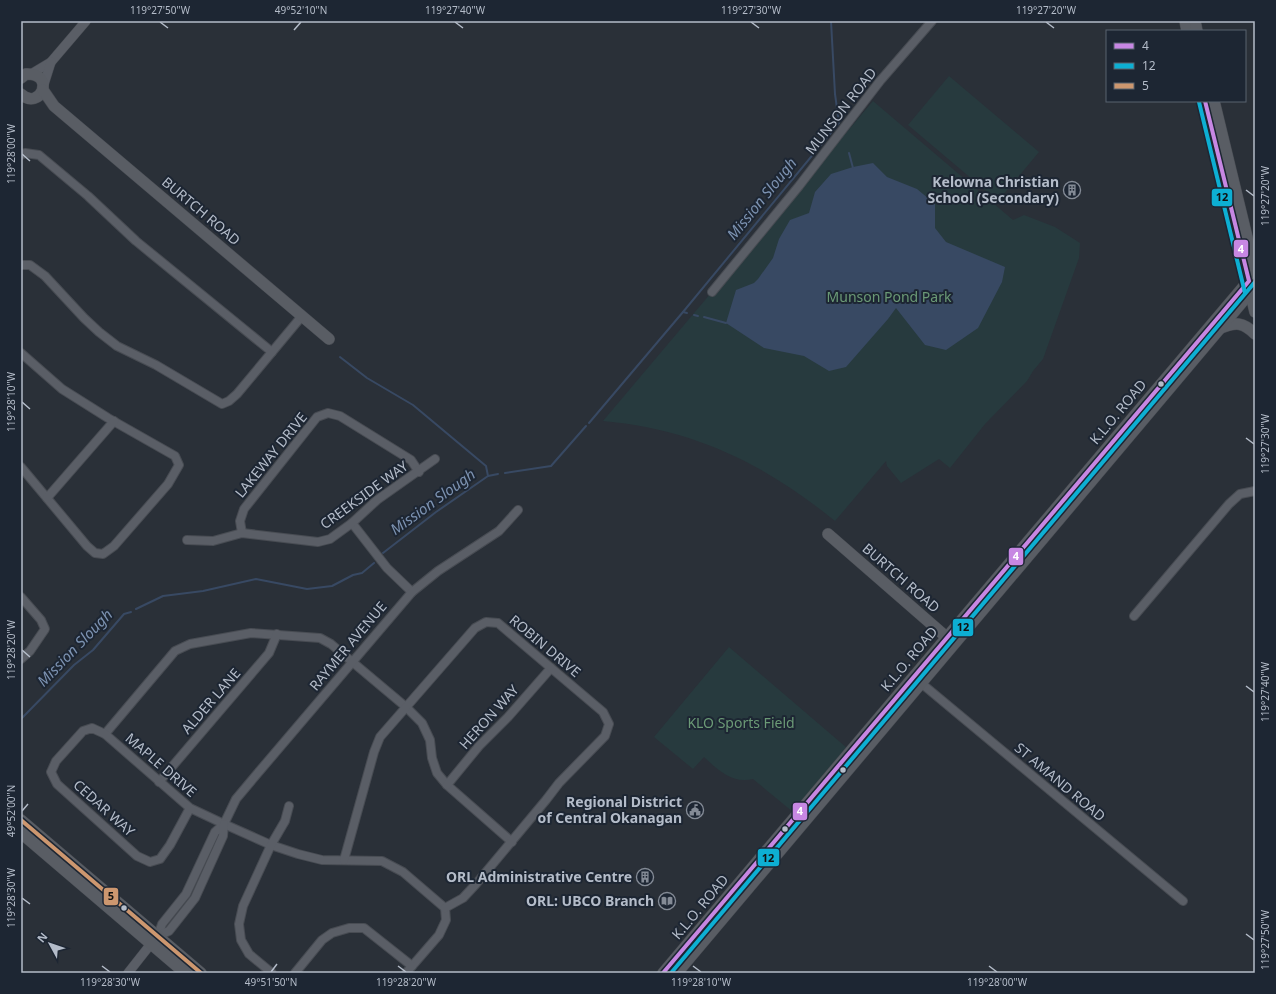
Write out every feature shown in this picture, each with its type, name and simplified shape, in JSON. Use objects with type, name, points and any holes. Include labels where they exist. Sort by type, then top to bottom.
[{"type":"main road","name":"BURTCH ROAD","points":[[25,74],[39,76],[32,94],[54,106],[329,339]]},
{"type":"main road","points":[[1205,102],[1252,283],[1255,312]]},
{"type":"main road","points":[[1214,102],[1255,270]]},
{"type":"main road","points":[[1245,228],[1255,240]]},
{"type":"main road","name":"K.L.O. ROAD","points":[[663,973],[1221,328],[1252,283]]},
{"type":"main road","name":"K.L.O. ROAD","points":[[676,973],[921,683],[950,641],[1252,283]]},
{"type":"main road","points":[[1221,328],[1231,324],[1244,325],[1255,334]]},
{"type":"main road","name":"BURTCH ROAD","points":[[828,534],[950,641]]},
{"type":"main road","points":[[21,820],[154,940],[185,973]]},
{"type":"main road","points":[[21,833],[154,940],[201,973]]},
{"type":"street","points":[[32,94],[51,62],[86,21]]},
{"type":"street","name":"MUNSON ROAD","points":[[712,292],[799,186],[880,81],[932,21]]},
{"type":"street","points":[[25,74],[51,62]]},
{"type":"street","points":[[21,155],[25,152],[39,155],[88,196],[136,241],[272,352]]},
{"type":"street","points":[[21,265],[30,265],[45,276],[84,318],[117,346],[156,364],[222,404],[229,401],[237,394],[302,316]]},
{"type":"street","points":[[21,353],[62,389],[175,456],[179,465],[168,484],[114,546],[103,554],[95,553],[87,546],[21,467]]},
{"type":"street","name":"LAKEWAY DRIVE","points":[[242,532],[240,521],[244,509],[317,417],[328,413],[340,416],[411,460],[418,472]]},
{"type":"street","points":[[47,498],[114,421]]},
{"type":"street","name":"CREEKSIDE WAY","points":[[187,540],[213,541],[242,532],[318,542],[330,539],[352,523],[377,500],[435,459]]},
{"type":"street","points":[[1134,616],[1229,504],[1240,494],[1255,490]]},
{"type":"street","name":"RAYMER AVENUE","points":[[128,973],[154,940],[169,931],[195,898],[223,836],[224,824],[236,799],[257,774],[412,592],[438,571],[499,531],[518,510]]},
{"type":"street","points":[[352,523],[387,568],[412,592]]},
{"type":"street","points":[[21,597],[41,620],[46,629],[30,651],[21,659]]},
{"type":"street","name":"ROBIN DRIVE","points":[[344,860],[374,752],[380,737],[475,628],[486,622],[498,623],[603,712],[609,724],[605,736],[559,783],[476,884],[463,898],[445,908]]},
{"type":"street","points":[[105,734],[175,651],[190,644],[251,633],[320,638],[331,644],[406,707],[422,723],[430,740],[432,758],[437,773],[447,785],[512,842]]},
{"type":"street","name":"ALDER LANE","points":[[159,782],[269,653],[277,634]]},
{"type":"street","name":"HERON WAY","points":[[447,785],[479,746],[508,717],[551,668]]},
{"type":"street","name":"ST AMAND ROAD","points":[[921,683],[1183,902]]},
{"type":"street","name":"CEDAR WAY","points":[[105,734],[92,728],[83,731],[56,761],[51,772],[57,784],[137,856],[150,862],[160,859],[170,845],[190,808]]},
{"type":"street","name":"MAPLE DRIVE","points":[[105,734],[190,808],[272,845],[298,854],[322,860],[382,861],[403,872],[445,908]]},
{"type":"street","points":[[272,973],[249,954],[241,940],[239,924],[243,906],[272,845],[285,822],[289,806]]},
{"type":"street","points":[[406,973],[439,935],[446,920],[445,908]]},
{"type":"street","points":[[295,973],[322,940],[332,933],[349,928],[364,928],[412,966]]},
{"type":"green space","points":[[949,76],[1039,152],[998,201],[908,125]]},
{"type":"green space","name":"Munson Pond Park","points":[[873,101],[1013,220],[1024,215],[1055,227],[1080,243],[1079,258],[1043,359],[1027,381],[985,424],[950,468],[939,459],[901,483],[887,466],[886,461],[835,521],[782,482],[755,466],[727,453],[698,441],[668,432],[636,425],[603,421]]},
{"type":"green space","name":"KLO Sports Field","points":[[729,647],[847,748],[793,812],[753,779],[738,780],[732,778],[720,771],[704,757],[693,769],[654,737]]},
{"type":"water","points":[[873,163],[887,177],[917,189],[935,204],[935,228],[946,242],[1005,267],[1002,282],[978,328],[946,350],[925,345],[896,308],[846,367],[829,371],[804,356],[764,348],[726,323],[736,290],[754,283],[758,279],[773,258],[779,239],[790,220],[809,213],[815,192],[831,174]]},
{"type":"waterway","name":"Mission Slough","points":[[831,21],[835,94]]},
{"type":"waterway","name":"Mission Slough","points":[[683,312],[839,123],[835,94]]},
{"type":"waterway","name":"Mission Slough","points":[[838,108],[841,120]]},
{"type":"waterway","name":"Mission Slough","points":[[849,153],[853,168]]},
{"type":"waterway","name":"Mission Slough","points":[[589,423],[683,312],[687,313]]},
{"type":"waterway","name":"Mission Slough","points":[[694,315],[698,316]]},
{"type":"waterway","name":"Mission Slough","points":[[704,317],[726,323]]},
{"type":"waterway","points":[[340,357],[367,378],[413,405],[486,466],[488,476]]},
{"type":"waterway","name":"Mission Slough","points":[[505,473],[551,466],[586,426]]},
{"type":"waterway","name":"Mission Slough","points":[[383,553],[436,512],[488,476],[498,474]]},
{"type":"waterway","name":"Mission Slough","points":[[136,609],[163,596],[203,591],[256,579],[307,589],[332,586],[353,575],[362,573],[374,563]]},
{"type":"waterway","name":"Mission Slough","points":[[21,719],[74,665],[93,650],[124,614],[131,612]]},
{"type":"transit line","name":"12","points":[[1199,102],[1245,293]]},
{"type":"transit line","name":"4","points":[[663,973],[1249,281],[1205,102]]},
{"type":"transit line","name":"12","points":[[671,973],[1255,282]]},
{"type":"transit line","name":"5","points":[[21,820],[201,973]]},
{"type":"place","name":"Kelowna Christian School (Secondary)","points":[[1072,190]]},
{"type":"place","name":"Regional District of Central Okanagan","points":[[695,810]]},
{"type":"place","name":"ORL Administrative Centre","points":[[645,877]]},
{"type":"place","name":"ORL: UBCO Branch","points":[[667,901]]}]
